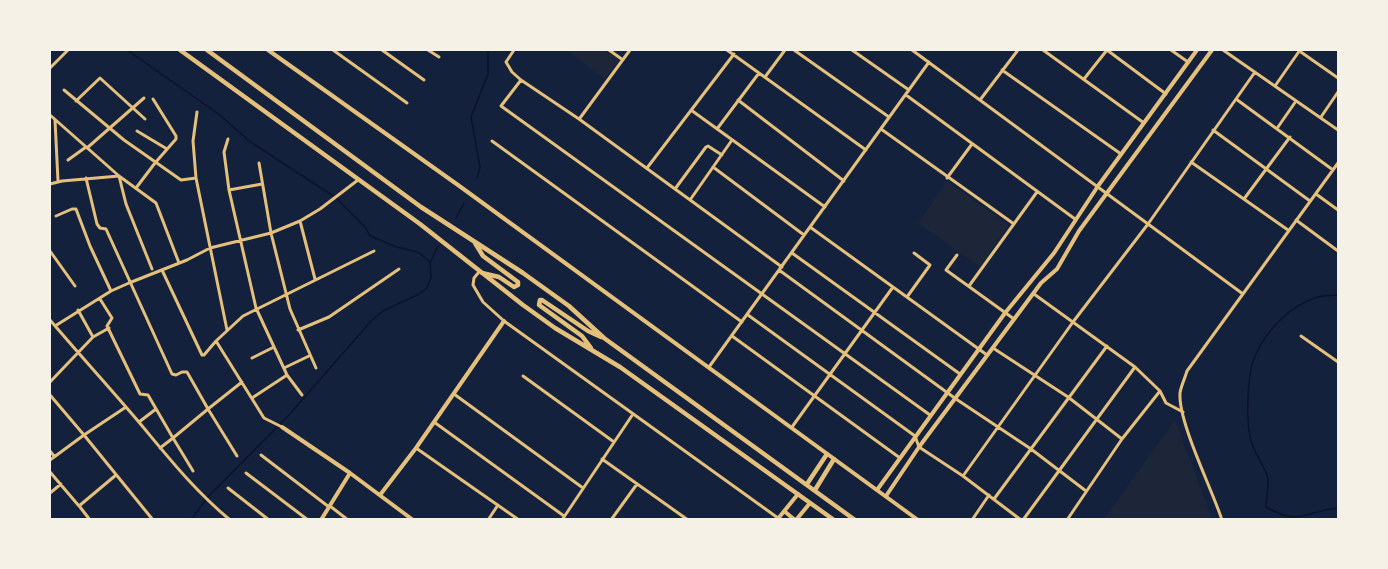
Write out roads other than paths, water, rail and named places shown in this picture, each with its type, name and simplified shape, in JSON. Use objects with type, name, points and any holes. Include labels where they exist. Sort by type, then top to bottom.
[{"type":"highway","points":[[180,50],[420,224],[478,272],[555,328],[593,350],[834,519]]},
{"type":"highway","points":[[207,50],[421,207],[569,306],[604,338],[855,519]]},
{"type":"highway","points":[[473,241],[483,256],[518,282],[518,285],[514,287],[499,276],[478,272]]},
{"type":"highway","points":[[593,350],[582,336],[539,305],[540,300],[588,331],[604,338]]},
{"type":"highway","points":[[807,484],[827,454]]},
{"type":"highway","points":[[815,490],[834,459]]},
{"type":"street","points":[[50,68],[68,50]]},
{"type":"street","points":[[268,50],[918,519]]},
{"type":"street","points":[[333,50],[407,103]]},
{"type":"street","points":[[382,50],[424,80]]},
{"type":"street","points":[[428,50],[439,57]]},
{"type":"street","points":[[514,50],[506,62],[520,80],[647,168],[862,331],[956,399],[999,426],[1086,491]]},
{"type":"street","points":[[609,50],[623,60]]},
{"type":"street","points":[[579,119],[630,50]]},
{"type":"street","points":[[727,50],[866,150]]},
{"type":"street","points":[[765,77],[785,50]]},
{"type":"street","points":[[794,50],[890,117]]},
{"type":"street","points":[[852,50],[909,90]]},
{"type":"street","points":[[912,50],[1243,294]]},
{"type":"street","points":[[980,100],[1018,50]]},
{"type":"street","points":[[1042,50],[1144,123]]},
{"type":"street","points":[[1084,79],[1107,50],[1166,94]]},
{"type":"street","points":[[1171,50],[1188,62]]},
{"type":"street","points":[[877,490],[1005,313],[1054,253],[1098,186],[1197,50]]},
{"type":"street","points":[[886,496],[919,447],[1041,283],[1057,269],[1079,231],[1212,50]]},
{"type":"street","points":[[1223,50],[1338,130]]},
{"type":"street","points":[[1275,86],[1299,50],[1338,78]]},
{"type":"street","points":[[1307,56],[1312,50]]},
{"type":"street","points":[[647,168],[734,54]]},
{"type":"street","points":[[709,367],[929,62]]},
{"type":"street","points":[[1002,70],[1121,154]]},
{"type":"street","points":[[963,476],[1073,322],[1148,224],[1255,72]]},
{"type":"street","points":[[717,129],[759,73]]},
{"type":"street","points":[[76,101],[100,78],[145,118]]},
{"type":"street","points":[[520,80],[501,106],[930,415]]},
{"type":"street","points":[[64,90],[155,163],[181,180],[196,178]]},
{"type":"street","points":[[1320,118],[1338,92]]},
{"type":"street","points":[[906,95],[1075,219]]},
{"type":"street","points":[[68,160],[144,98]]},
{"type":"street","points":[[136,188],[176,140],[176,136],[153,99]]},
{"type":"street","points":[[1223,519],[1186,426],[1180,392],[1187,371],[1336,167],[1236,99]]},
{"type":"street","points":[[738,100],[844,181]]},
{"type":"street","points":[[1278,128],[1296,101]]},
{"type":"street","points":[[691,110],[825,207]]},
{"type":"street","points":[[197,111],[193,141],[196,178],[227,330]]},
{"type":"street","points":[[50,115],[119,176],[156,202],[179,263]]},
{"type":"street","points":[[55,120],[58,182]]},
{"type":"street","points":[[881,129],[1014,224]]},
{"type":"street","points":[[1213,130],[1310,201]]},
{"type":"street","points":[[137,131],[167,149]]},
{"type":"street","points":[[1244,199],[1290,137]]},
{"type":"street","points":[[228,139],[224,152],[229,190],[256,308],[287,375],[302,395]]},
{"type":"street","points":[[690,200],[732,140]]},
{"type":"street","points":[[492,141],[742,322]]},
{"type":"street","points":[[947,178],[972,144]]},
{"type":"street","points":[[675,189],[706,147],[722,155]]},
{"type":"street","points":[[1191,162],[1289,230]]},
{"type":"street","points":[[259,163],[271,233],[286,294],[298,330],[316,368]]},
{"type":"street","points":[[713,167],[804,235]]},
{"type":"street","points":[[50,184],[86,178],[119,176]]},
{"type":"street","points":[[119,176],[126,204],[152,269]]},
{"type":"street","points":[[86,178],[97,224],[106,230],[172,374],[187,372],[237,456]]},
{"type":"street","points":[[55,326],[111,291],[210,248],[271,233],[300,221],[359,179]]},
{"type":"street","points":[[229,190],[262,184]]},
{"type":"street","points":[[969,286],[1037,192]]},
{"type":"street","points":[[1316,194],[1338,210]]},
{"type":"street","points":[[56,216],[76,209],[111,291]]},
{"type":"street","points":[[1296,220],[1338,251]]},
{"type":"street","points":[[300,221],[315,279]]},
{"type":"street","points":[[810,227],[987,355]]},
{"type":"street","points":[[50,251],[75,286]]},
{"type":"street","points":[[162,270],[202,355],[206,354],[216,341],[243,316],[256,308],[374,251]]},
{"type":"street","points":[[792,253],[960,374]]},
{"type":"street","points":[[907,297],[930,265],[914,253]]},
{"type":"street","points":[[957,255],[946,270],[1014,319]]},
{"type":"street","points":[[298,330],[329,317],[399,268]]},
{"type":"street","points":[[478,272],[473,285],[483,302],[504,321],[778,519],[798,494]]},
{"type":"street","points":[[792,427],[893,288]]},
{"type":"street","points":[[1034,294],[1135,367],[1160,391],[1166,403],[1183,412]]},
{"type":"street","points":[[100,298],[112,318],[107,325],[140,394],[148,395],[193,471]]},
{"type":"street","points":[[78,310],[93,337]]},
{"type":"street","points":[[747,314],[915,436],[919,447],[1022,519],[1135,367]]},
{"type":"street","points":[[50,320],[200,494],[230,519]]},
{"type":"street","points":[[380,495],[416,448],[504,321]]},
{"type":"street","points":[[50,382],[93,337],[109,328]]},
{"type":"street","points":[[732,336],[900,458]]},
{"type":"street","points":[[1301,336],[1338,363]]},
{"type":"street","points":[[216,341],[264,418],[282,427],[350,473],[413,519]]},
{"type":"street","points":[[994,499],[1107,346]]},
{"type":"street","points":[[252,358],[274,347]]},
{"type":"street","points":[[993,348],[1068,397],[1122,439]]},
{"type":"street","points":[[284,368],[310,356]]},
{"type":"street","points":[[252,398],[287,375]]},
{"type":"street","points":[[523,376],[614,442]]},
{"type":"street","points":[[160,448],[242,382]]},
{"type":"street","points":[[1067,519],[1122,439],[1160,391]]},
{"type":"street","points":[[453,394],[583,488]]},
{"type":"street","points":[[50,395],[153,519]]},
{"type":"street","points":[[50,460],[126,407]]},
{"type":"street","points":[[139,422],[156,409]]},
{"type":"street","points":[[434,422],[563,518],[633,413]]},
{"type":"street","points":[[416,448],[519,519]]},
{"type":"street","points":[[50,451],[54,456]]},
{"type":"street","points":[[261,455],[348,519]]},
{"type":"street","points":[[602,459],[688,519]]},
{"type":"street","points":[[50,472],[87,518]]},
{"type":"street","points":[[246,473],[308,519]]},
{"type":"street","points":[[321,519],[350,473]]},
{"type":"street","points":[[79,506],[116,474]]},
{"type":"street","points":[[50,493],[61,484]]},
{"type":"street","points":[[613,519],[637,484]]},
{"type":"street","points":[[228,488],[269,519]]},
{"type":"street","points":[[972,519],[988,495]]},
{"type":"street","points":[[784,511],[795,519],[810,503]]},
{"type":"street","points":[[488,519],[498,505]]},
{"type":"waterway","points":[[127,50],[220,115],[249,141],[335,197],[366,228],[370,236],[397,247],[418,252],[430,262]]},
{"type":"waterway","points":[[477,178],[480,167],[471,117],[488,74],[488,50]]},
{"type":"waterway","points":[[456,218],[464,203]]},
{"type":"waterway","points":[[191,520],[207,498],[288,416],[372,320],[383,311],[427,288],[431,278],[430,263],[438,246]]},
{"type":"waterway","points":[[1338,295],[1321,296],[1297,307],[1280,320],[1266,336],[1253,362],[1248,407],[1251,442],[1268,478],[1266,507],[1295,517],[1338,508]]}]
